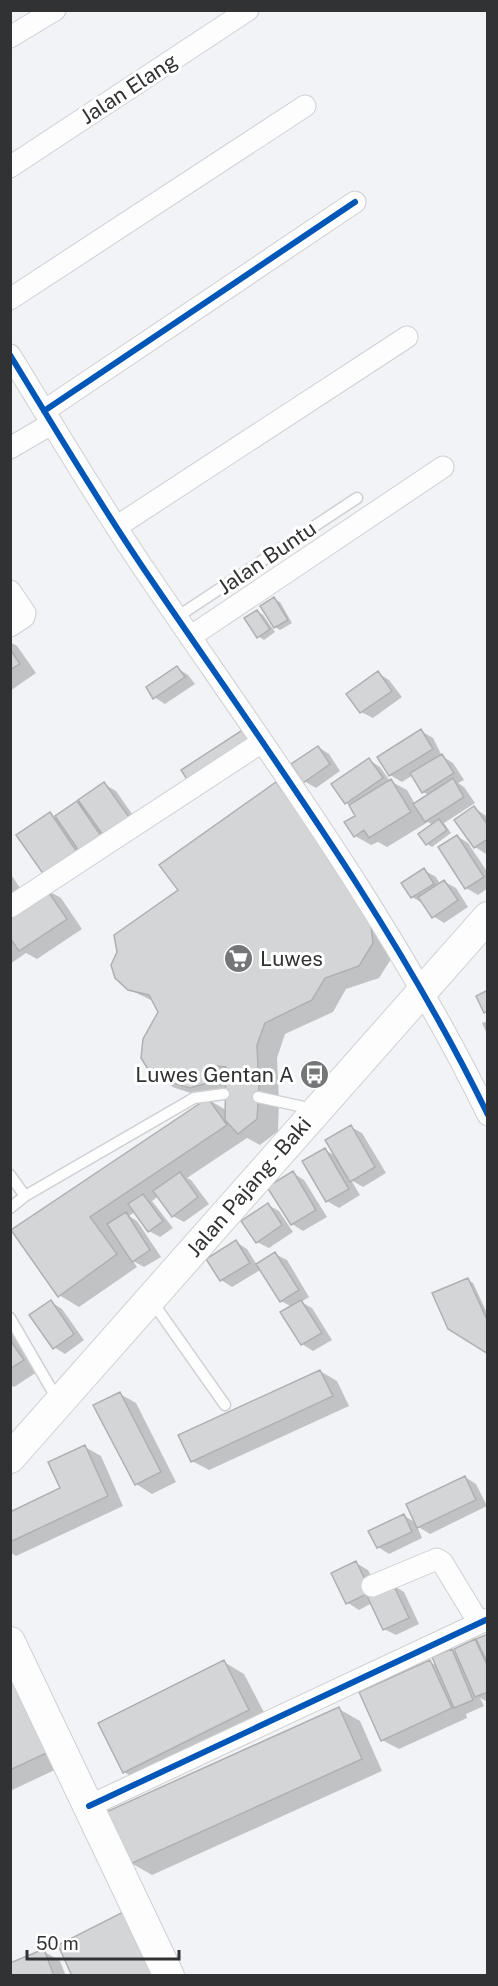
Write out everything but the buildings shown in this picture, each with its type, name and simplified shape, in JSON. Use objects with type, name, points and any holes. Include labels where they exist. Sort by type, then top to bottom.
[{"type":"main road","name":"Jalan Pajang - Baki","points":[[10,1458],[488,917]]},
{"type":"main road","points":[[10,1642],[169,1976]]},
{"type":"street","points":[[10,37],[55,10]]},
{"type":"street","name":"Jalan Elang","points":[[10,167],[248,10]]},
{"type":"street","points":[[10,299],[305,106]]},
{"type":"street","points":[[10,448],[48,417],[355,202]]},
{"type":"street","points":[[116,527],[407,338]]},
{"type":"street","points":[[11,355],[116,527],[350,873],[423,991],[488,1115]]},
{"type":"street","points":[[190,637],[443,467]]},
{"type":"street","points":[[10,591],[25,614],[10,626]]},
{"type":"street","points":[[10,907],[262,742]]},
{"type":"street","points":[[89,1806],[483,1621],[442,1562],[437,1559],[372,1586]]},
{"type":"lane","name":"Jalan Buntu","points":[[177,618],[357,498]]},
{"type":"lane","points":[[10,1208],[25,1196],[194,1098],[224,1094]]},
{"type":"lane","points":[[258,1097],[316,1110]]},
{"type":"lane","points":[[10,1175],[25,1196]]},
{"type":"lane","points":[[151,1299],[225,1405]]},
{"type":"lane","points":[[10,1318],[58,1402]]},
{"type":"cycle path","points":[[44,411],[355,202]]},
{"type":"cycle path","points":[[10,355],[132,551],[285,774],[372,907],[452,1044],[488,1115]]},
{"type":"cycle path","points":[[89,1806],[488,1619]]},
{"type":"place","name":"Luwes","points":[[239,959]]},
{"type":"place","name":"Luwes Gentan A","points":[[315,1075]]}]
